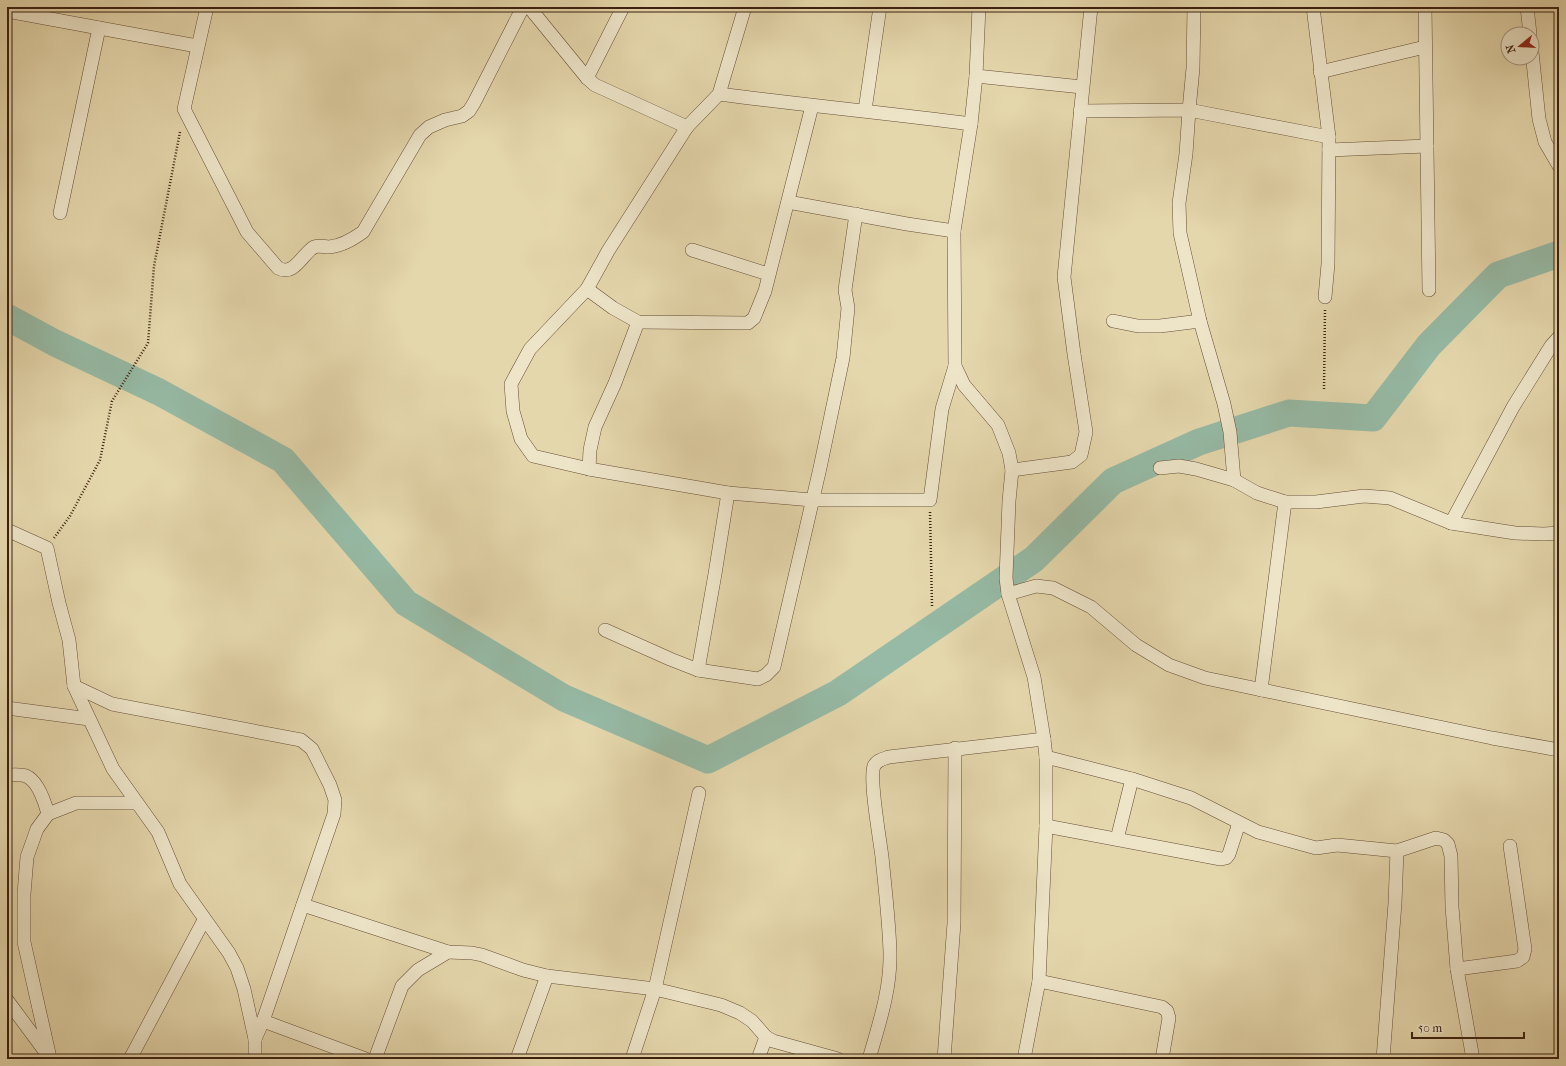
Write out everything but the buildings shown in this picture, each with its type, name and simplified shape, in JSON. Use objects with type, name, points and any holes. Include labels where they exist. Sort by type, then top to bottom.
[{"type":"street","points":[[207,7],[184,109],[247,232],[278,268],[283,271],[291,270],[309,250],[316,246],[331,247],[351,241],[363,232],[420,134],[429,127],[462,116],[468,111],[523,7]]},
{"type":"street","points":[[530,7],[587,78],[595,85],[687,127]]},
{"type":"street","points":[[587,78],[623,7]]},
{"type":"street","points":[[745,7],[719,94],[687,127],[608,251],[587,289],[530,349],[511,384],[513,411],[521,439],[533,456],[589,469],[728,493],[812,500],[930,500],[942,409],[955,366],[954,231],[971,124],[976,76],[979,7]]},
{"type":"street","points":[[865,110],[880,7]]},
{"type":"street","points":[[1012,470],[1072,462],[1081,455],[1084,445],[1086,432],[1064,277],[1090,7]]},
{"type":"street","points":[[1194,7],[1193,68],[1186,154],[1179,203],[1180,233],[1200,321],[1224,404],[1230,432],[1234,480]]},
{"type":"street","points":[[1313,7],[1329,144],[1328,264],[1325,297]]},
{"type":"street","points":[[1425,7],[1429,290]]},
{"type":"street","points":[[1527,7],[1529,26]]},
{"type":"street","points":[[7,11],[197,46]]},
{"type":"street","points":[[60,213],[99,28]]},
{"type":"street","points":[[1320,72],[1425,47]]},
{"type":"street","points":[[1533,66],[1539,119],[1545,142],[1559,166]]},
{"type":"street","points":[[976,76],[1082,87]]},
{"type":"street","points":[[719,94],[812,106],[865,110],[971,124]]},
{"type":"street","points":[[587,289],[613,308],[638,322],[748,323],[754,318],[765,291],[768,274],[812,106]]},
{"type":"street","points":[[1080,111],[1189,110],[1329,144],[1427,146]]},
{"type":"street","points":[[788,202],[954,231]]},
{"type":"street","points":[[605,630],[698,670],[758,680],[766,675],[774,666],[843,358],[848,308],[845,290],[856,214]]},
{"type":"street","points":[[692,250],[768,274]]},
{"type":"street","points":[[1113,321],[1138,326],[1160,326],[1200,321]]},
{"type":"street","points":[[589,469],[590,450],[595,427],[615,383],[638,322]]},
{"type":"street","points":[[1451,523],[1513,407],[1551,346],[1559,337]]},
{"type":"street","points":[[955,366],[964,385],[998,425],[1009,453],[1012,470],[1009,501],[1006,578],[1008,594],[1034,677],[1046,757],[1046,826],[1039,981],[1024,1059]]},
{"type":"street","points":[[1160,468],[1179,466],[1196,469],[1234,480],[1257,493],[1285,502],[1316,502],[1364,496],[1390,498],[1451,523],[1515,533],[1544,534],[1559,532]]},
{"type":"street","points":[[698,670],[728,493]]},
{"type":"street","points":[[1261,690],[1285,502]]},
{"type":"street","points":[[7,530],[47,548],[69,640],[74,686],[113,769],[158,832],[180,884],[204,920],[229,953],[237,968],[244,989],[256,1039],[255,1059]]},
{"type":"street","points":[[1008,594],[1036,586],[1052,588],[1091,606],[1136,645],[1169,665],[1205,678],[1492,738],[1559,750]]},
{"type":"street","points":[[74,686],[112,704],[301,740],[312,749],[322,766],[335,800],[334,814],[256,1039]]},
{"type":"street","points":[[7,708],[89,719]]},
{"type":"street","points":[[869,1059],[886,1001],[890,953],[882,857],[874,795],[874,766],[878,760],[889,757],[955,748],[1044,739]]},
{"type":"street","points":[[944,1059],[954,923],[955,748]]},
{"type":"street","points":[[1046,757],[1132,779],[1191,798],[1258,832],[1316,848],[1337,845],[1397,851],[1436,838],[1444,840],[1448,844],[1451,856],[1452,907],[1457,969],[1473,1059]]},
{"type":"street","points":[[7,775],[26,776],[35,784],[48,814]]},
{"type":"street","points":[[1117,839],[1132,779]]},
{"type":"street","points":[[632,1059],[655,989],[699,793]]},
{"type":"street","points":[[50,1059],[24,942],[24,894],[27,857],[37,829],[48,814],[76,803],[137,803]]},
{"type":"street","points":[[1046,826],[1221,859],[1226,858],[1229,854],[1239,823]]},
{"type":"street","points":[[1457,969],[1516,961],[1523,957],[1526,949],[1510,846]]},
{"type":"street","points":[[1383,1059],[1395,903],[1397,851]]},
{"type":"street","points":[[303,905],[448,952],[482,955],[523,970],[547,976],[655,989],[727,1008],[740,1013],[752,1021],[766,1037],[773,1041],[838,1059]]},
{"type":"street","points":[[130,1059],[204,920]]},
{"type":"street","points":[[374,1059],[402,986],[418,970],[448,952]]},
{"type":"street","points":[[517,1059],[547,976]]},
{"type":"street","points":[[1039,981],[1162,1007],[1167,1011],[1169,1018],[1162,1059]]},
{"type":"street","points":[[7,1000],[50,1059]]},
{"type":"street","points":[[263,1021],[366,1059]]},
{"type":"street","points":[[758,1059],[766,1037]]},
{"type":"path","points":[[47,548],[70,516],[100,460],[112,401],[148,344],[154,266],[184,109]]},
{"type":"path","points":[[1324,389],[1325,297]]},
{"type":"path","points":[[930,500],[932,606]]},
{"type":"waterway","points":[[7,317],[55,343],[159,392],[283,460],[406,603],[564,698],[708,760],[838,693],[1034,559],[1113,481],[1199,442],[1289,413],[1373,418],[1429,345],[1498,275],[1559,254]]}]
